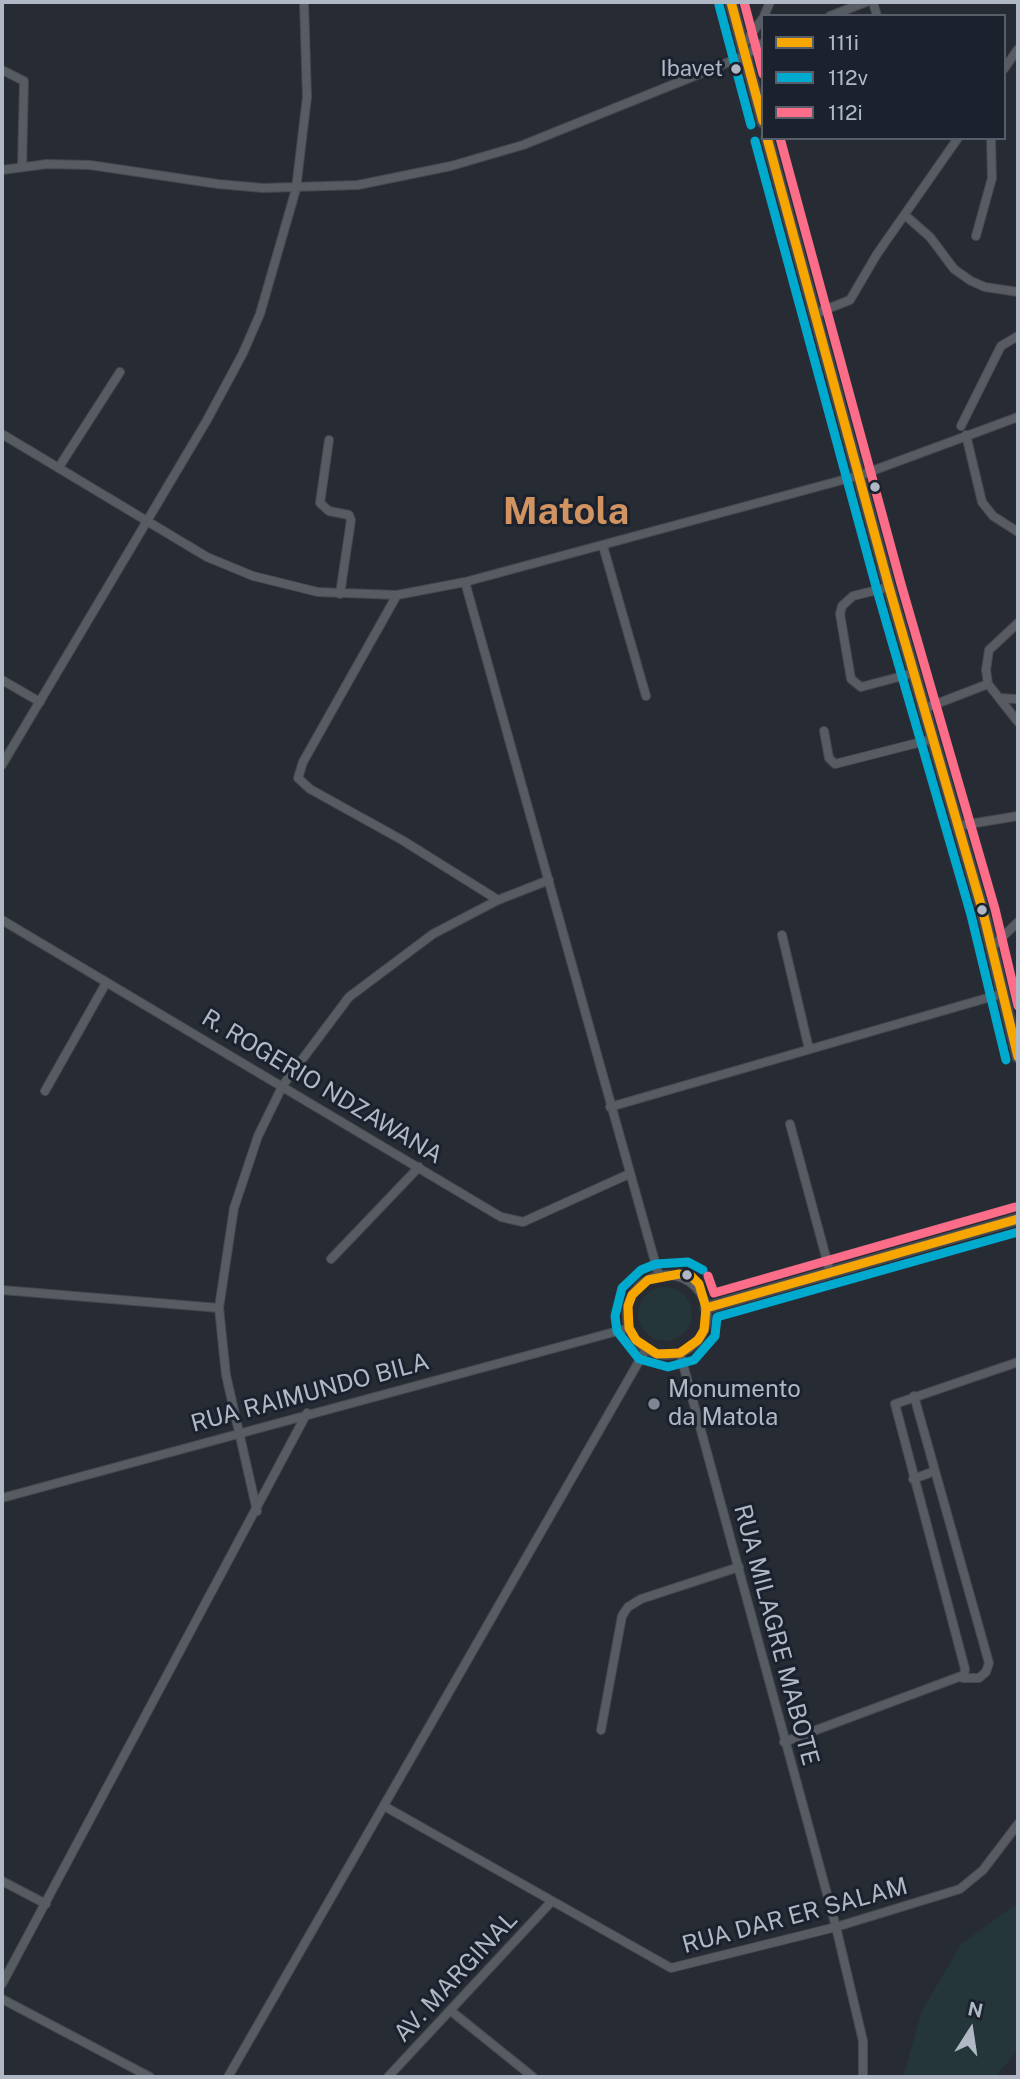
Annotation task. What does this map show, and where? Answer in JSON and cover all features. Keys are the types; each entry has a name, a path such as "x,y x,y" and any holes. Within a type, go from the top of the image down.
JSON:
{"street":[{"path":"2,765 147,523 243,353 273,275 296,189 307,97 304,2"},
{"path":"731,2 761,115"},
{"path":"835,14 866,2"},
{"path":"743,52 761,20"},
{"path":"2,170 47,164 90,165 218,184 296,189 358,185 482,158 574,126 761,44"},
{"path":"1006,66 1018,49"},
{"path":"2,70 21,77 24,81 22,167"},
{"path":"768,140 861,475 888,587 983,912 1018,1057"},
{"path":"817,313 850,300 877,254 957,140"},
{"path":"976,236 992,178 991,140"},
{"path":"906,216 930,237 954,269 971,281 985,287 1018,292"},
{"path":"1018,336 1001,346 964,430 982,502 993,516 1018,532"},
{"path":"59,467 120,372"},
{"path":"2,434 207,557 253,576 289,587 340,594 397,595 465,582 861,475 964,430 1018,417"},
{"path":"329,440 320,503 329,511 349,515 351,520 340,594"},
{"path":"603,546 646,696"},
{"path":"465,582 659,1276"},
{"path":"888,587 853,596 842,606 840,614 850,679 861,687 914,673"},
{"path":"397,595 303,762 298,778 310,789 402,840 498,900"},
{"path":"1018,623 989,650 988,684 1018,722"},
{"path":"2,680 40,702"},
{"path":"923,709 988,684"},
{"path":"999,698 1017,699"},
{"path":"824,732 829,758 835,764 933,739"},
{"path":"957,826 1018,816"},
{"path":"257,1511 226,1375 219,1308 234,1208 245,1167 283,1085 349,997 433,934 498,900 549,880"},
{"name":"R. ROGERIO NDZAWANA","path":"2,920 501,1217 523,1222 629,1174"},
{"path":"992,947 1018,922"},
{"path":"782,934 809,1049"},
{"path":"45,1091 106,983"},
{"path":"610,1107 1001,994"},
{"path":"790,1124 830,1272"},
{"path":"331,1259 419,1167"},
{"path":"706,1308 1018,1219"},
{"path":"659,1276 671,1276 687,1281 700,1292 706,1308 704,1330 690,1348 680,1353 668,1355 646,1349 629,1328 627,1317 632,1295 648,1280 659,1276"},
{"path":"2,1290 219,1308"},
{"name":"RUA RAIMUNDO BILA","path":"2,1498 307,1413 629,1328"},
{"path":"228,2077 646,1349"},
{"name":"RUA MILAGRE MABOTE","path":"680,1353 836,1927 863,2040 863,2077"},
{"path":"962,1678 965,1669 894,1407 901,1400 914,1395 1018,1362"},
{"path":"784,1742 962,1678 979,1678 986,1672 989,1663 914,1395"},
{"path":"2,1984 307,1413"},
{"path":"913,1479 935,1471"},
{"path":"601,1730 622,1616 628,1606 641,1598 739,1567"},
{"name":"RUA DAR ER SALAM","path":"384,1806 671,1968 836,1927 960,1889 983,1870 1018,1824"},
{"path":"2,1881 46,1904"},
{"name":"AV. MARGINAL","path":"388,2077 551,1902"},
{"path":"2,1999 150,2077"},
{"path":"451,2011 533,2077"}],"shaded area":[{"path":"665,1287 684,1295 692,1314 684,1333 665,1341 646,1333 638,1314 646,1295"},
{"path":"1018,1903 1018,2050 995,2077 903,2077 922,2011 961,1944"}],"transit line":[{"name":"111i","path":"731,2 761,114"},
{"name":"112i","path":"744,2 761,66"},
{"name":"112v","path":"719,5 751,125"},
{"name":"111i","path":"768,140 889,587 983,912 1018,1057"},
{"name":"112i","path":"781,140 901,584 995,909 1018,1006"},
{"name":"112v","path":"755,141 877,590 971,915 1006,1060"},
{"name":"112i","path":"708,1276 714,1293 1015,1207"},
{"name":"111i","path":"706,1308 1018,1219"},
{"name":"112v","path":"703,1270 688,1262 656,1264 641,1270 622,1288 615,1316 617,1331 639,1359 668,1367 694,1360 715,1336 717,1317 1018,1232"},
{"name":"111i","path":"679,1274 690,1275 699,1284 706,1308 704,1330 698,1340 680,1353 657,1354 636,1340 629,1328 628,1306 632,1295 648,1280 679,1274"}],"place":[{"name":"Ibavet","path":"736,69"},
{"name":"Monumento da Matola","path":"654,1404"}],"district":[{"name":"Matola","path":"566,512"}]}
